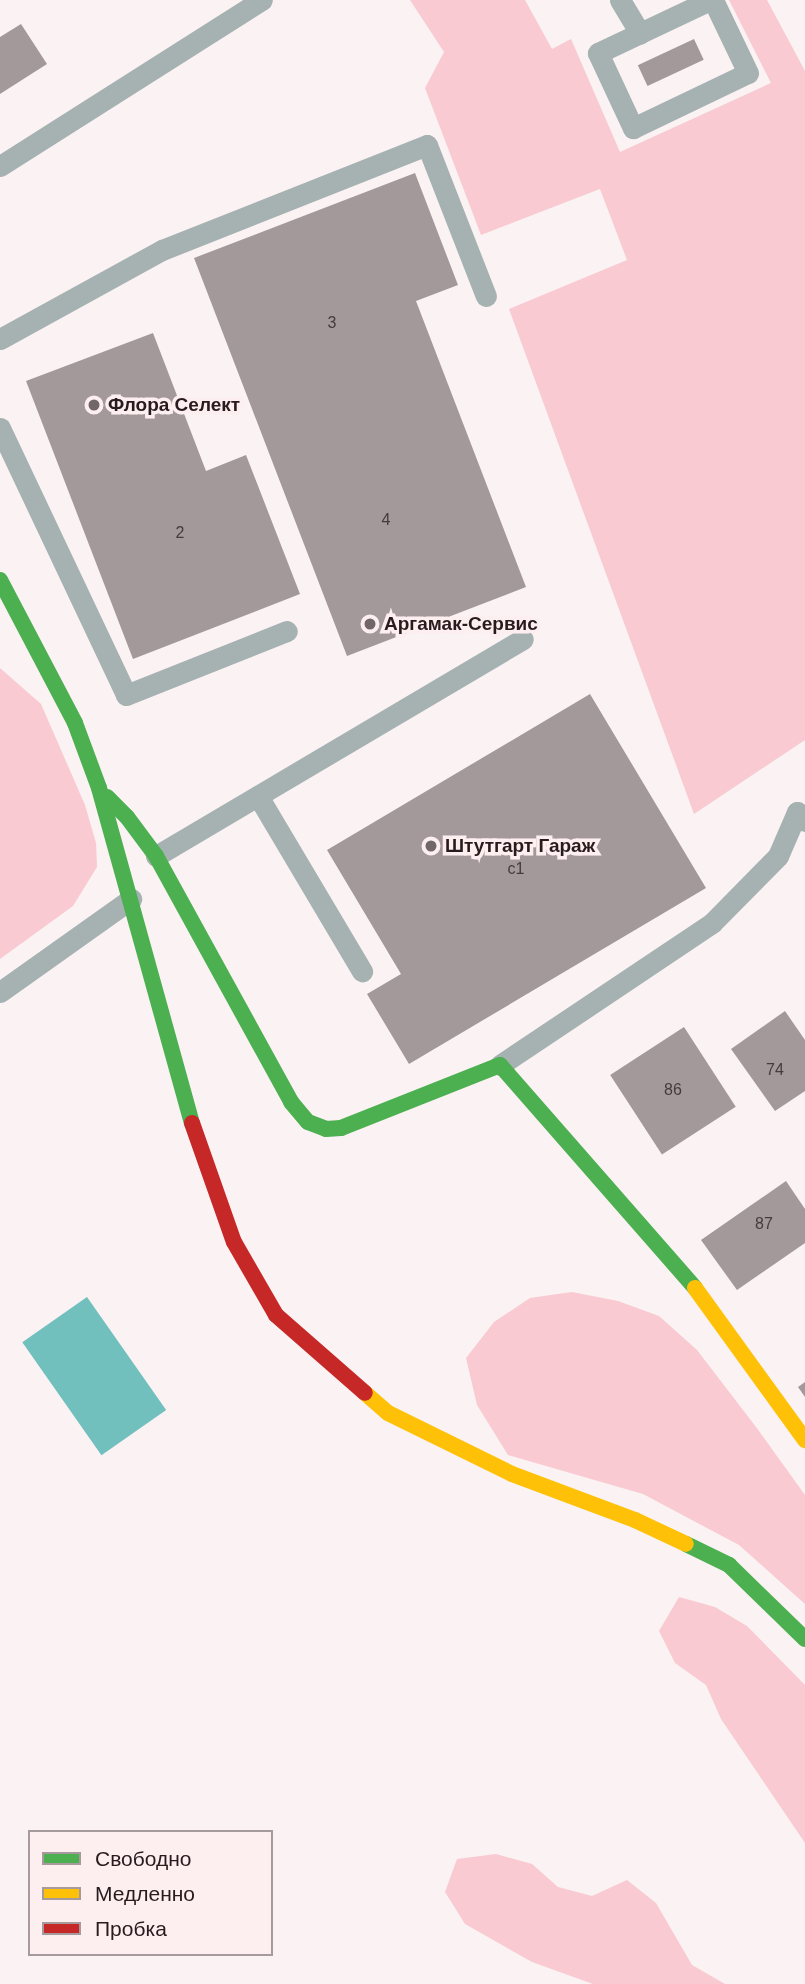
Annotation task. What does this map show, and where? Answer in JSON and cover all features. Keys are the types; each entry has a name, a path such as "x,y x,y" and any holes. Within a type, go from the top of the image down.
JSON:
{"street":[{"path":"0,580 75,723 99,789 131,899 197,1143 234,1242 276,1315 388,1413 512,1475 635,1520 729,1564 805,1639"},
{"path":"99,789 127,817 156,856 291,1102 309,1122 326,1129 341,1128 500,1065 690,1280 805,1440"}],"lane":[{"path":"0,166 261,0"},
{"path":"620,0 640,33"},
{"path":"711,0 748,73 633,128 598,53 640,33 711,0"},
{"path":"0,339 162,250 428,145 486,296"},
{"path":"0,428 125,695 287,631"},
{"path":"156,856 523,639"},
{"path":"258,796 362,971"},
{"path":"500,1065 712,923 778,856 797,812 805,821"},
{"path":"0,992 131,899"}],"shaded area":[{"path":"410,0 525,0 552,49 571,39 620,152 771,83 729,0 767,0 805,71 805,740 694,814 509,309 627,260 600,189 481,235 425,88 444,52"},
{"path":"0,668 41,704 85,805 96,843 97,867 73,906 0,959"},
{"path":"572,1292 618,1301 659,1316 697,1350 756,1427 805,1495 805,1604 739,1545 643,1494 508,1455 477,1405 466,1358 494,1322 530,1298"},
{"path":"679,1597 715,1607 747,1626 805,1685 805,1843 721,1719 706,1685 675,1663 659,1631"},
{"path":"496,1854 532,1864 558,1887 592,1896 627,1880 656,1903 692,1965 725,1984 593,1984 532,1962 465,1924 445,1892 457,1859"}],"water":[{"path":"87,1297 166,1410 101,1455 22,1342"}],"building":[{"path":"21,24 47,64 0,94 0,37"},
{"path":"694,39 704,60 648,86 638,65"},
{"path":"415,173 458,285 416,301 526,587 347,656 194,258"},
{"path":"153,333 206,471 246,455 300,594 133,659 26,381"},
{"path":"590,694 706,888 409,1064 367,994 401,974 327,850"},
{"path":"785,1011 805,1040 805,1091 775,1111 731,1049"},
{"path":"684,1027 736,1107 662,1155 610,1075"},
{"path":"786,1181 805,1209 805,1243 737,1290 701,1240"},
{"path":"805,1382 805,1397 798,1387"}],"traffic: fast":[{"path":"0,580 75,723 99,788 192,1123"},
{"path":"107,797 127,817 156,856 291,1102 308,1122 326,1129 341,1128 500,1065 695,1288"},
{"path":"686,1544 729,1565 805,1639"}],"traffic: slow":[{"path":"695,1288 805,1440"},
{"path":"365,1393 388,1413 512,1474 635,1520 686,1544"}],"traffic: jam":[{"path":"192,1123 234,1242 276,1315 365,1393"}],"place":[{"name":"Флора Селект","path":"94,405"},
{"name":"Аргамак-Сервис","path":"370,624"},
{"name":"Штутгарт Гараж","path":"431,846"}]}
